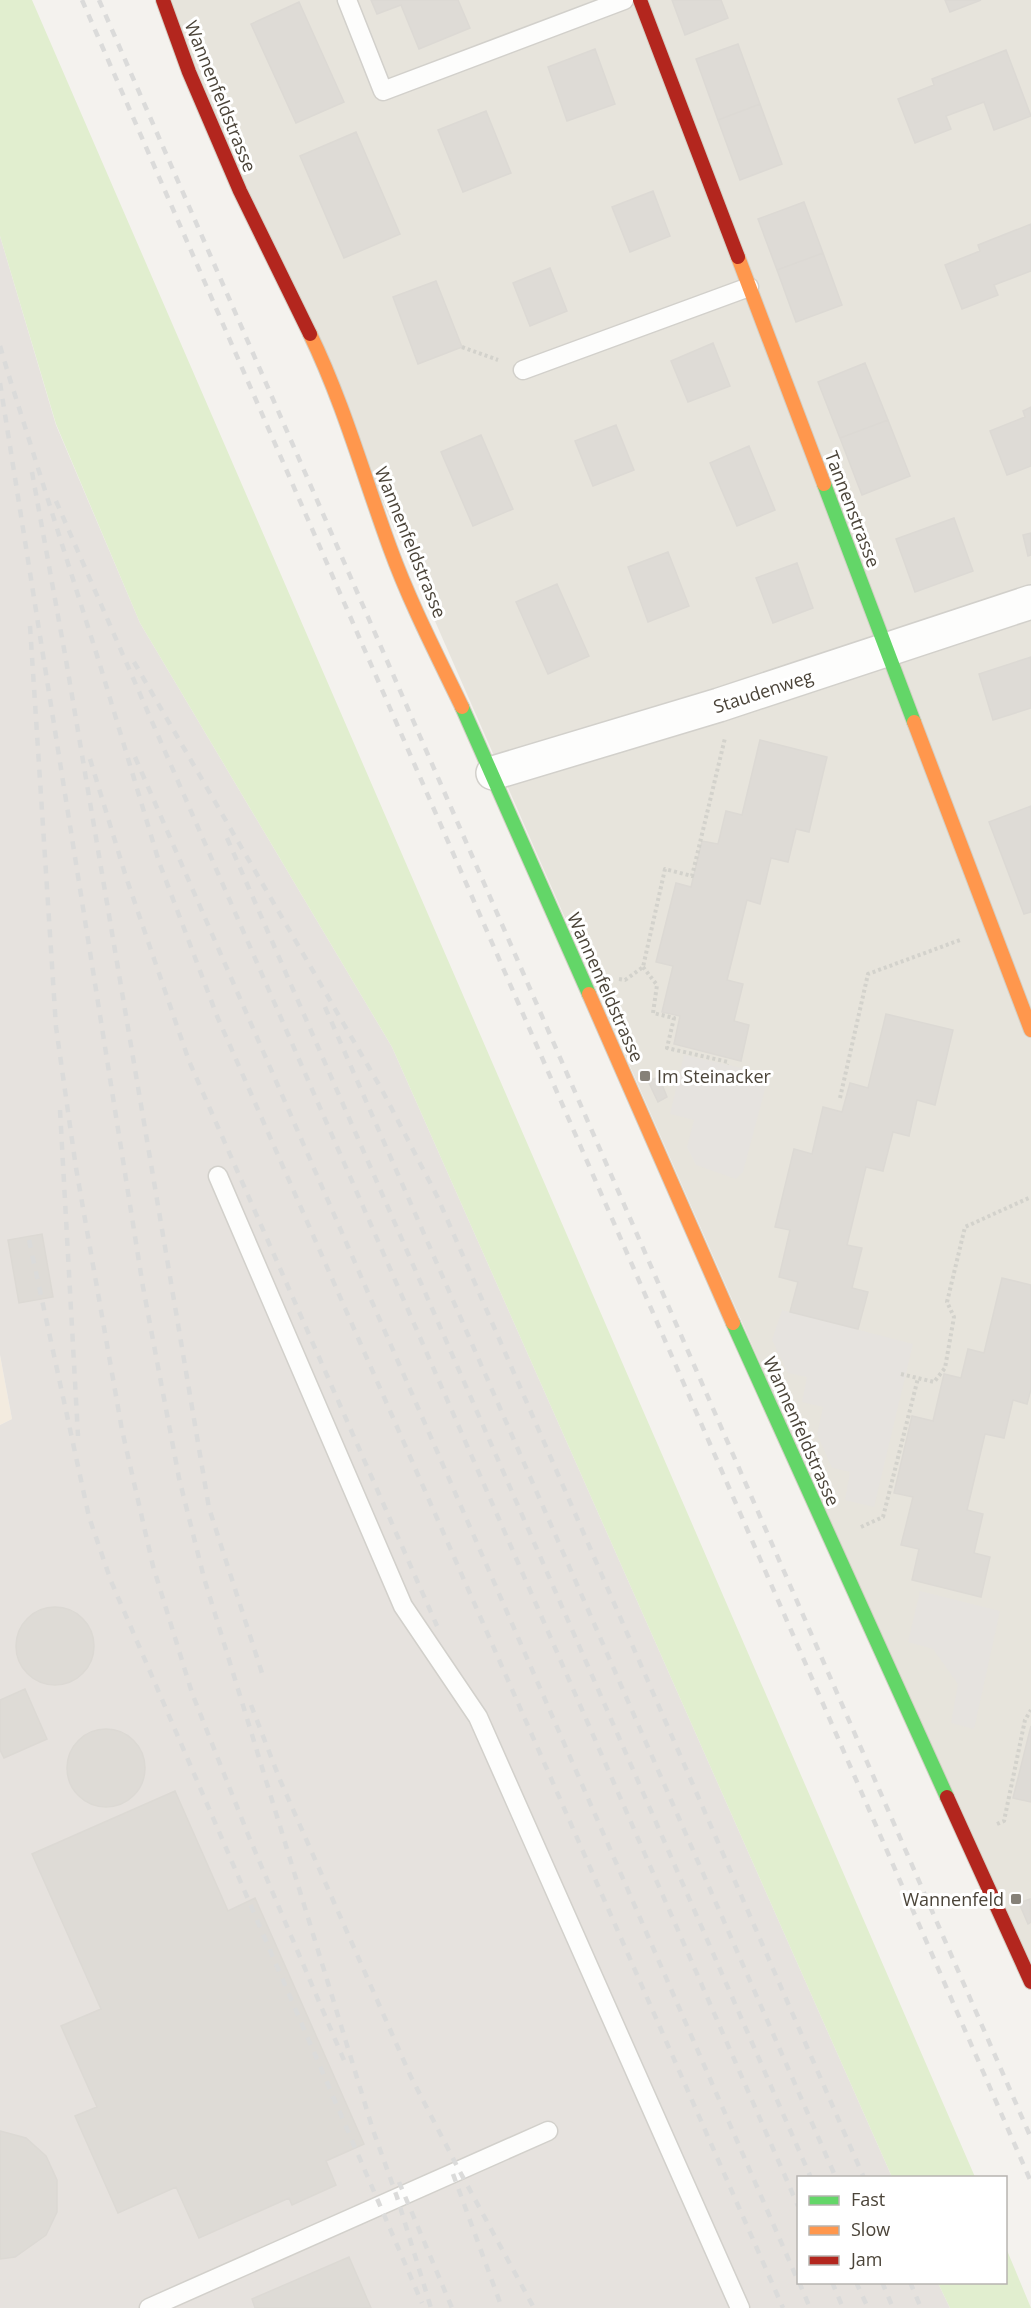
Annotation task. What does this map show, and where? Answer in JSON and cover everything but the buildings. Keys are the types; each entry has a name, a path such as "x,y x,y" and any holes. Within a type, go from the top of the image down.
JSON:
{"street":[{"name":"Wannenfeldstrasse","path":"163,0 189,72 240,191 314,342 336,394 391,551 411,599 493,773 831,1540 1031,1982"},
{"name":"Tannenstrasse","path":"640,0 1031,1030"},
{"name":"Staudenweg","path":"493,773 719,705 1031,602"}],"lane":[{"path":"346,0 384,91 624,0"},
{"path":"523,370 749,288"},
{"path":"218,1176 403,1606 478,1717 740,2308"},
{"path":"149,2308 548,2131"}],"path":[{"path":"462,347 523,370"},
{"path":"586,987 607,978 625,980 644,967 665,869 692,876 725,740 726,727 719,705"},
{"path":"840,1098 868,974 992,928"},
{"path":"644,967 657,985 653,1013 674,1018 667,1048 727,1064"},
{"path":"900,1374 934,1382 945,1368 954,1317 947,1302 965,1227 1031,1197"},
{"path":"831,1540 883,1517 918,1378"},
{"path":"966,1838 1004,1821 1025,1720 1031,1710"}],"shaded area":[{"path":"163,0 1031,0 1031,1982"},
{"path":"0,236 56,425 140,623 392,1047 892,2176 797,2176 797,2284 938,2284 950,2308 0,2308 0,1425 12,1419 0,1355"},
{"path":"684,1055 769,1074 743,1172 736,1179 696,1165 687,1147 694,1120 670,1114"},
{"path":"782,1310 913,1344 874,1507 845,1500 850,1472 832,1468 817,1434 823,1407 802,1402 807,1377 788,1373 772,1340"},
{"path":"0,1355 12,1419 0,1425"},
{"path":"920,1591 1000,1611 974,1729 951,1723 958,1684 933,1649 908,1642"}],"green space":[{"path":"0,0 32,0 975,2176 892,2176 392,1047 140,623 56,424 0,236"},
{"path":"1007,2250 1031,2308 950,2308 938,2284 1007,2284"}],"railway":[{"path":"82,0 1031,2182"},
{"path":"99,0 1031,2138"},
{"path":"0,346 11,383"},
{"path":"9,376 159,862 217,1016 783,2308"},
{"path":"0,383 143,1287 179,1478 204,1578 373,2130 397,2197 431,2308"},
{"path":"32,472 66,660 209,1508 262,1673"},
{"path":"56,501 797,2204"},
{"path":"30,626 56,1027 76,1168 122,1430 153,1566 192,1693 249,1837 346,2065"},
{"path":"134,662 382,1090 437,1196 863,2176"},
{"path":"135,757 797,2279"},
{"path":"90,759 126,877 189,1061 437,1626"},
{"path":"227,838 810,2176"},
{"path":"325,1007 835,2176"},
{"path":"60,1110 78,1436"},
{"path":"29,1240 89,1517 111,1581 422,2303"},
{"path":"251,1705 280,1780 411,2077 534,2308"},
{"path":"453,2174 502,2308"},
{"path":"399,2182 452,2308"},
{"path":"800,2284 810,2308"},
{"path":"833,2284 843,2308"},
{"path":"857,2284 868,2308"},
{"path":"883,2284 893,2308"},
{"path":"911,2284 921,2308"}],"traffic: fast":[{"path":"824,484 914,722"},
{"path":"462,707 589,994"},
{"path":"733,1323 947,1797"}],"traffic: slow":[{"path":"738,257 824,484"},
{"path":"310,334 343,413 406,589 462,707"},
{"path":"914,722 1031,1030"},
{"path":"589,994 733,1323"}],"traffic: jam":[{"path":"163,0 189,72 240,191 310,334"},
{"path":"640,0 738,257"},
{"path":"947,1797 1031,1982"}],"place":[{"name":"Im Steinacker","path":"645,1076"},
{"name":"Wannenfeld","path":"1016,1899"}]}
